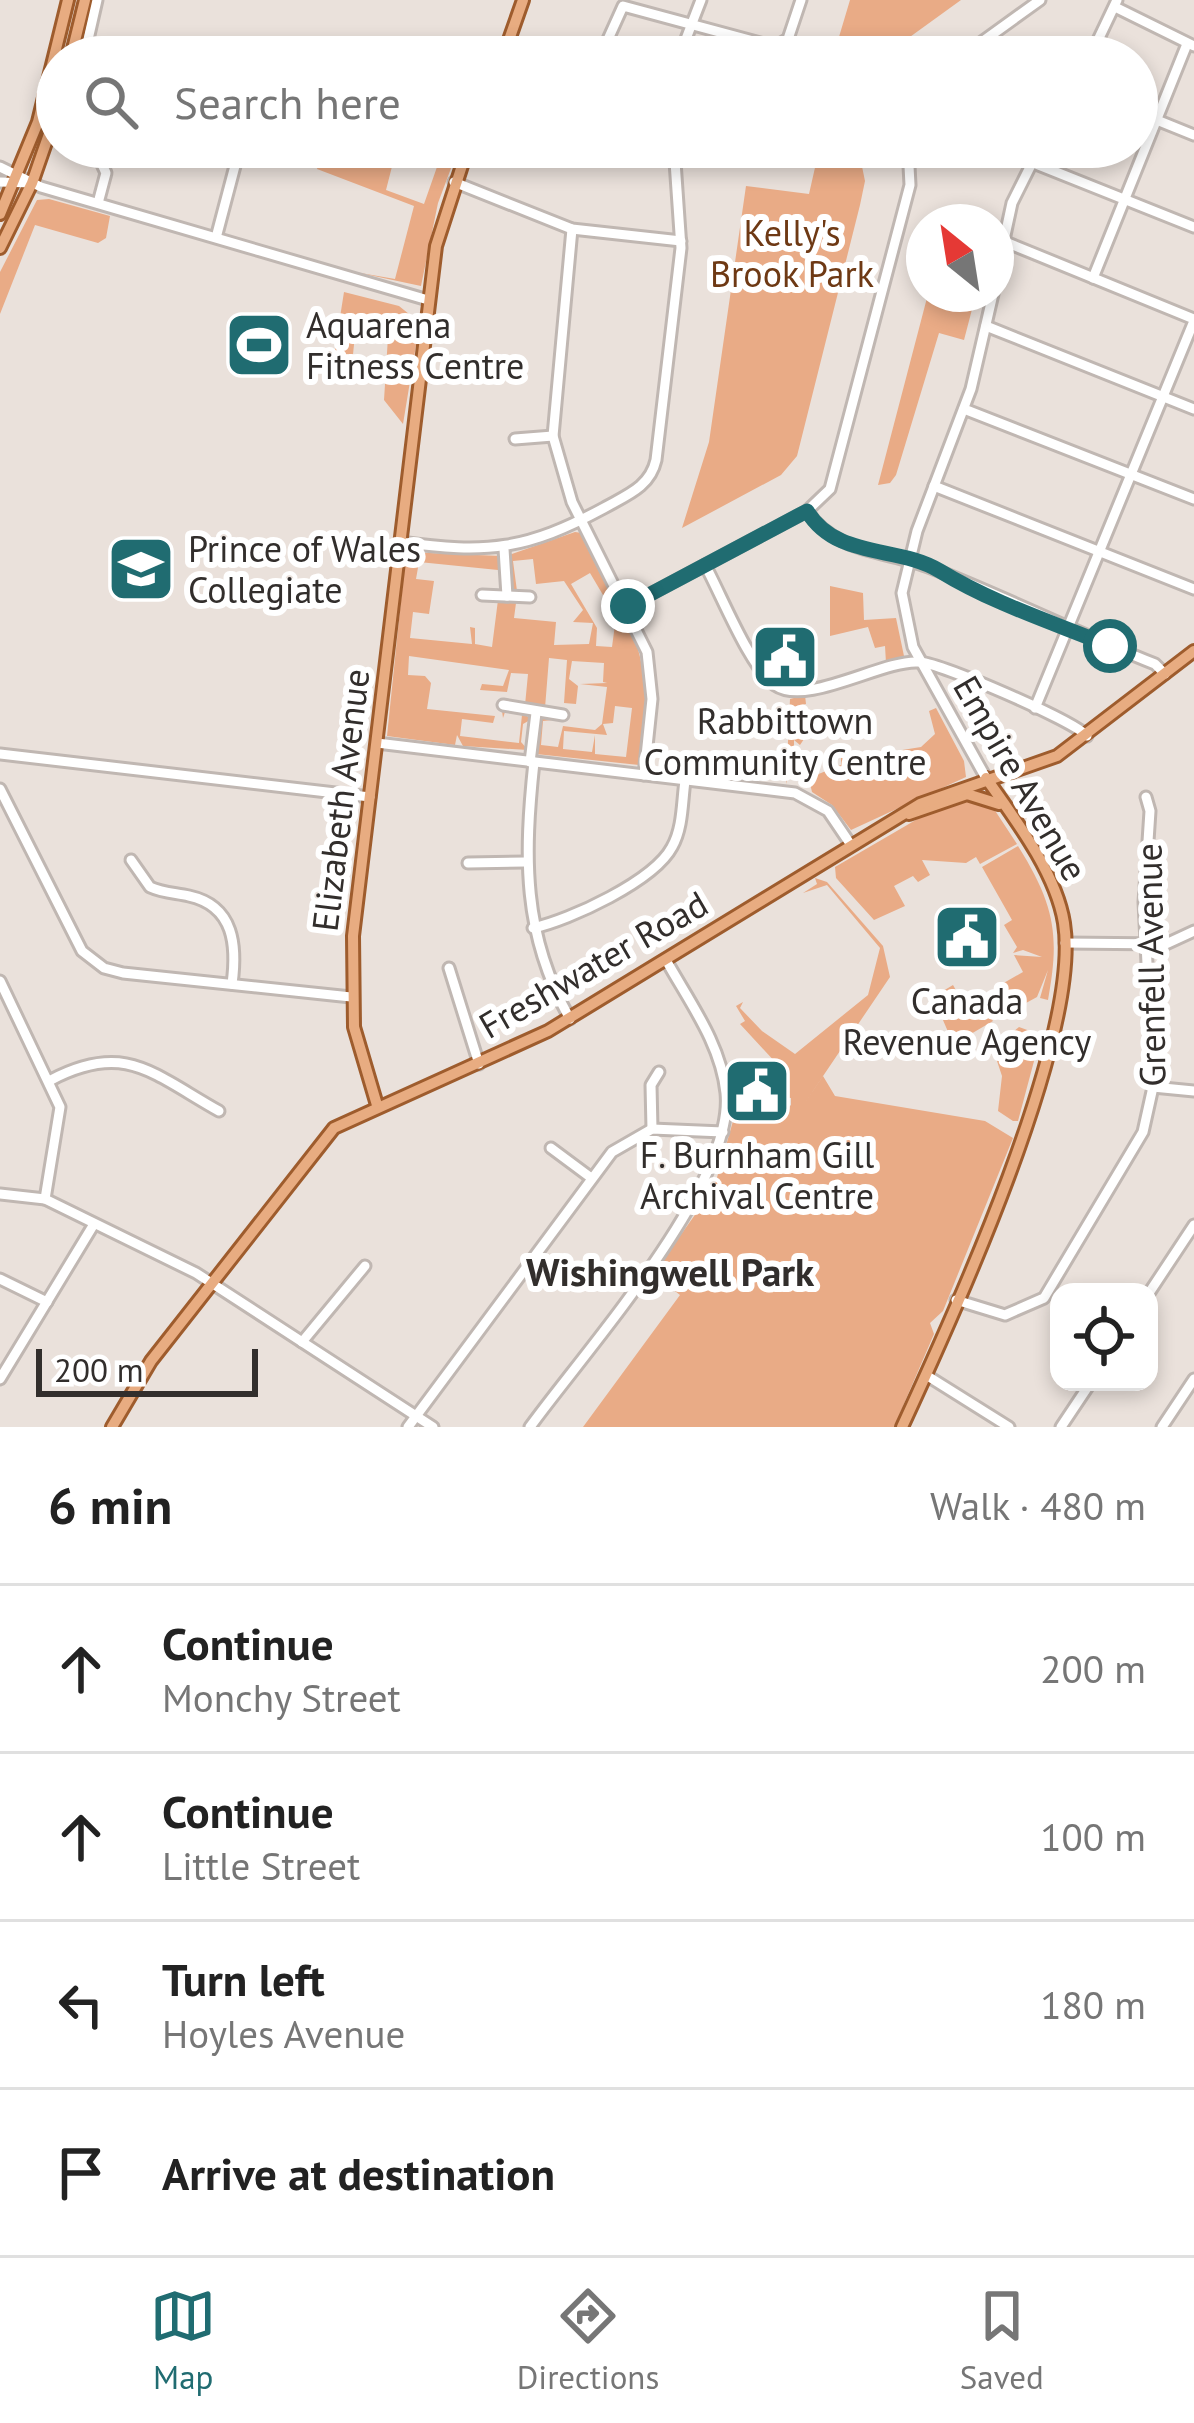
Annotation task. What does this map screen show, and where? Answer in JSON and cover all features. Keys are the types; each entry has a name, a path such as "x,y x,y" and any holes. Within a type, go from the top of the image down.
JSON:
{"main road":[{"path":"60,36 68,0"},
{"path":"76,36 85,0"},
{"path":"511,36 524,0"},
{"path":"0,214 36,126"},
{"path":"0,248 37,168"},
{"name":"Elizabeth Avenue","path":"377,1105 356,1037 351,997 428,300 440,227 460,168"},
{"name":"Freshwater Road","path":"112,1427 138,1379 313,1148 334,1128 570,1018 904,815 986,778 1047,761 1087,736 1194,652"},
{"name":"Empire Avenue","path":"902,1427 1034,1101 1053,1028 1065,943 1053,887 986,778"},
{"path":"904,815 968,794 984,796 1006,810"}],"street":[{"path":"89,36 98,0"},
{"path":"688,36 701,0"},
{"path":"789,36 801,0"},
{"path":"990,36 1040,0"},
{"path":"1100,36 1116,3 1190,45 1158,114"},
{"path":"609,36 620,8 734,36"},
{"path":"1158,121 1194,135"},
{"path":"0,167 32,183 428,300"},
{"path":"98,203 104,168"},
{"path":"217,234 234,168"},
{"path":"400,542 504,549 552,536 640,488 653,472 681,241 676,168"},
{"path":"628,606 807,511 830,489 910,185 909,168"},
{"path":"1014,209 1028,168"},
{"path":"1045,168 1194,226"},
{"path":"1093,278 1136,168"},
{"path":"0,182 14,187 32,183"},
{"path":"454,182 572,229 681,241"},
{"path":"572,229 553,436 581,521 628,606 651,672 644,775"},
{"path":"1014,246 1194,320 1071,631 1035,708"},
{"name":"Empire Avenue","path":"986,778 920,662 902,613 907,560 964,409 989,312"},
{"path":"986,326 1194,409"},
{"path":"964,409 1194,500"},
{"path":"514,440 553,436"},
{"path":"934,486 1194,589"},
{"path":"807,511 839,539 907,560 1155,664 1166,674"},
{"path":"504,549 507,596"},
{"path":"705,565 764,674 778,687 801,690 920,662 1035,708 1087,736"},
{"path":"482,595 530,596"},
{"path":"503,705 563,715"},
{"path":"536,712 525,862 532,928 570,1018"},
{"path":"377,743 809,798 828,811 851,845"},
{"path":"0,754 370,797"},
{"path":"532,928 580,912 664,859 678,834 685,781"},
{"path":"0,789 88,958 113,971 351,997"},
{"name":"Grenfell Avenue","path":"956,1300 1005,1315 1044,1298 1140,1141 1153,1088 1146,797"},
{"path":"131,860 146,884 202,900 222,915 235,942 232,984"},
{"path":"468,863 525,862"},
{"path":"1065,943 1146,944 1178,940 1194,931"},
{"path":"530,1427 700,1192 723,1132 726,1100 719,1062 666,961"},
{"path":"449,968 479,1064"},
{"path":"0,982 51,1080 61,1117 45,1199"},
{"path":"51,1080 86,1063 115,1060 219,1111"},
{"path":"652,1129 651,1084 659,1072"},
{"path":"1153,1088 1194,1091"},
{"path":"411,1422 612,1152 652,1129 723,1132"},
{"path":"551,1148 590,1177"},
{"path":"0,1194 45,1199 211,1283 411,1422 433,1427"},
{"path":"0,1379 94,1225"},
{"path":"1156,1283 1194,1225"},
{"path":"302,1342 364,1266"},
{"path":"0,1279 47,1302"},
{"path":"926,1375 1009,1427"},
{"path":"1162,1427 1194,1379"},
{"path":"1061,1427 1085,1391"}],"green space":[{"path":"850,0 961,0 911,36 839,36"},
{"path":"392,168 386,190 424,204 437,168 451,168 438,203 421,286 355,272 395,279 414,206 317,169"},
{"name":"Kelly's Brook Park","path":"815,168 862,168 860,205 797,456 781,475 682,528 709,442 746,186 809,194"},
{"path":"37,200 110,216 106,238 98,243 35,225 0,314 0,272"},
{"path":"344,292 399,306 414,318 417,339 403,424 384,400 388,337 375,326 355,335 352,364 332,368"},
{"path":"923,312 971,312 964,340 939,333 896,475 890,483 878,485"},
{"path":"582,533 622,604 614,611 623,606 637,646 646,704 639,765 536,754 542,719 563,719 543,721 541,745 558,747 563,726 595,730 602,724 607,687 580,684 607,683 603,682 604,663 572,661 569,679 578,686 576,704 564,703 567,660 549,658 545,708 561,711 525,705 528,674 511,673 507,692 480,690 482,684 503,686 509,670 409,656 408,675 425,676 431,683 427,709 495,716 493,723 462,719 460,736 519,743 522,715 505,712 503,718 502,711 525,713 530,720 523,724 521,742 528,750 463,746 457,735 455,745 387,736 406,552 501,556 504,576 498,570 419,562 416,579 434,581 429,614 413,612 410,638 472,644 470,627 475,628 475,644 492,647 498,600 531,603 516,603 514,618 556,622 554,645 589,644 593,623 573,622 583,610 564,581 536,584 533,559 513,561 517,591 511,589 509,555","holes":["590,573 616,617 612,647 596,646 597,628 571,584","615,706 632,708 626,757 595,754 595,735 592,752 563,749 564,731 607,735 603,724 613,723"]},
{"path":"830,586 863,593 864,620 896,618 904,656 886,663 885,646 875,648 868,627 830,636"},
{"path":"805,695 806,704 792,707 801,729 796,726 795,734 801,731 804,739 800,745 794,740 794,746 817,769 816,775 841,765 841,749 851,759 890,749 896,757 896,751 921,747 935,734 929,711 936,708 964,761 966,777 851,830 832,805 812,792 807,771 811,771 804,760 790,767 786,784 790,699"},
{"path":"966,798 992,806 1017,844 980,864 976,857 966,863 922,860 930,875 918,882 913,876 894,886 905,906 874,920 836,878 835,867 926,814"},
{"path":"1018,846 1048,906 1053,959 1048,1000 1040,998 1048,970 1037,997 1008,1013 995,988 1023,972 1014,955 1042,957 1023,950 1013,953 1017,947 1004,925 1012,920 982,867"},
{"name":"Wishingwell Park","path":"815,878 827,882 883,946 890,977 823,1076 835,1096 985,1121 1013,1138 943,1311 930,1323 934,1334 894,1427 583,1427 680,1295 653,1274 714,1188 735,1114 777,1118 791,1105 791,1098 769,1096 767,1078 745,1080 745,1098 734,1099 731,1073 777,1064 740,1024 745,1021 736,1006 743,1002 740,1008 762,1031 795,1054 868,995 880,948 827,885 803,893 817,884"},
{"path":"953,985 971,1017 985,1010 993,1021 964,1038 949,1034 933,997"},
{"path":"1019,1027 1041,1035 1018,1121 1013,1121 998,1111 1002,1076 993,1049"}],"place":[{"name":"Aquarena Fitness Centre","path":"259,345"},
{"name":"Prince of Wales Collegiate","path":"141,569"},
{"name":"Rabbittown Community Centre","path":"785,657"},
{"name":"Canada Revenue Agency","path":"967,937"},
{"name":"F. Burnham Gill Archival Centre","path":"757,1091"}],"district":[{"name":"Wishingwell Park","path":"670,1271"}],"route":[{"path":"628,606 807,511 818,526 850,544 939,571 1110,646"}]}
